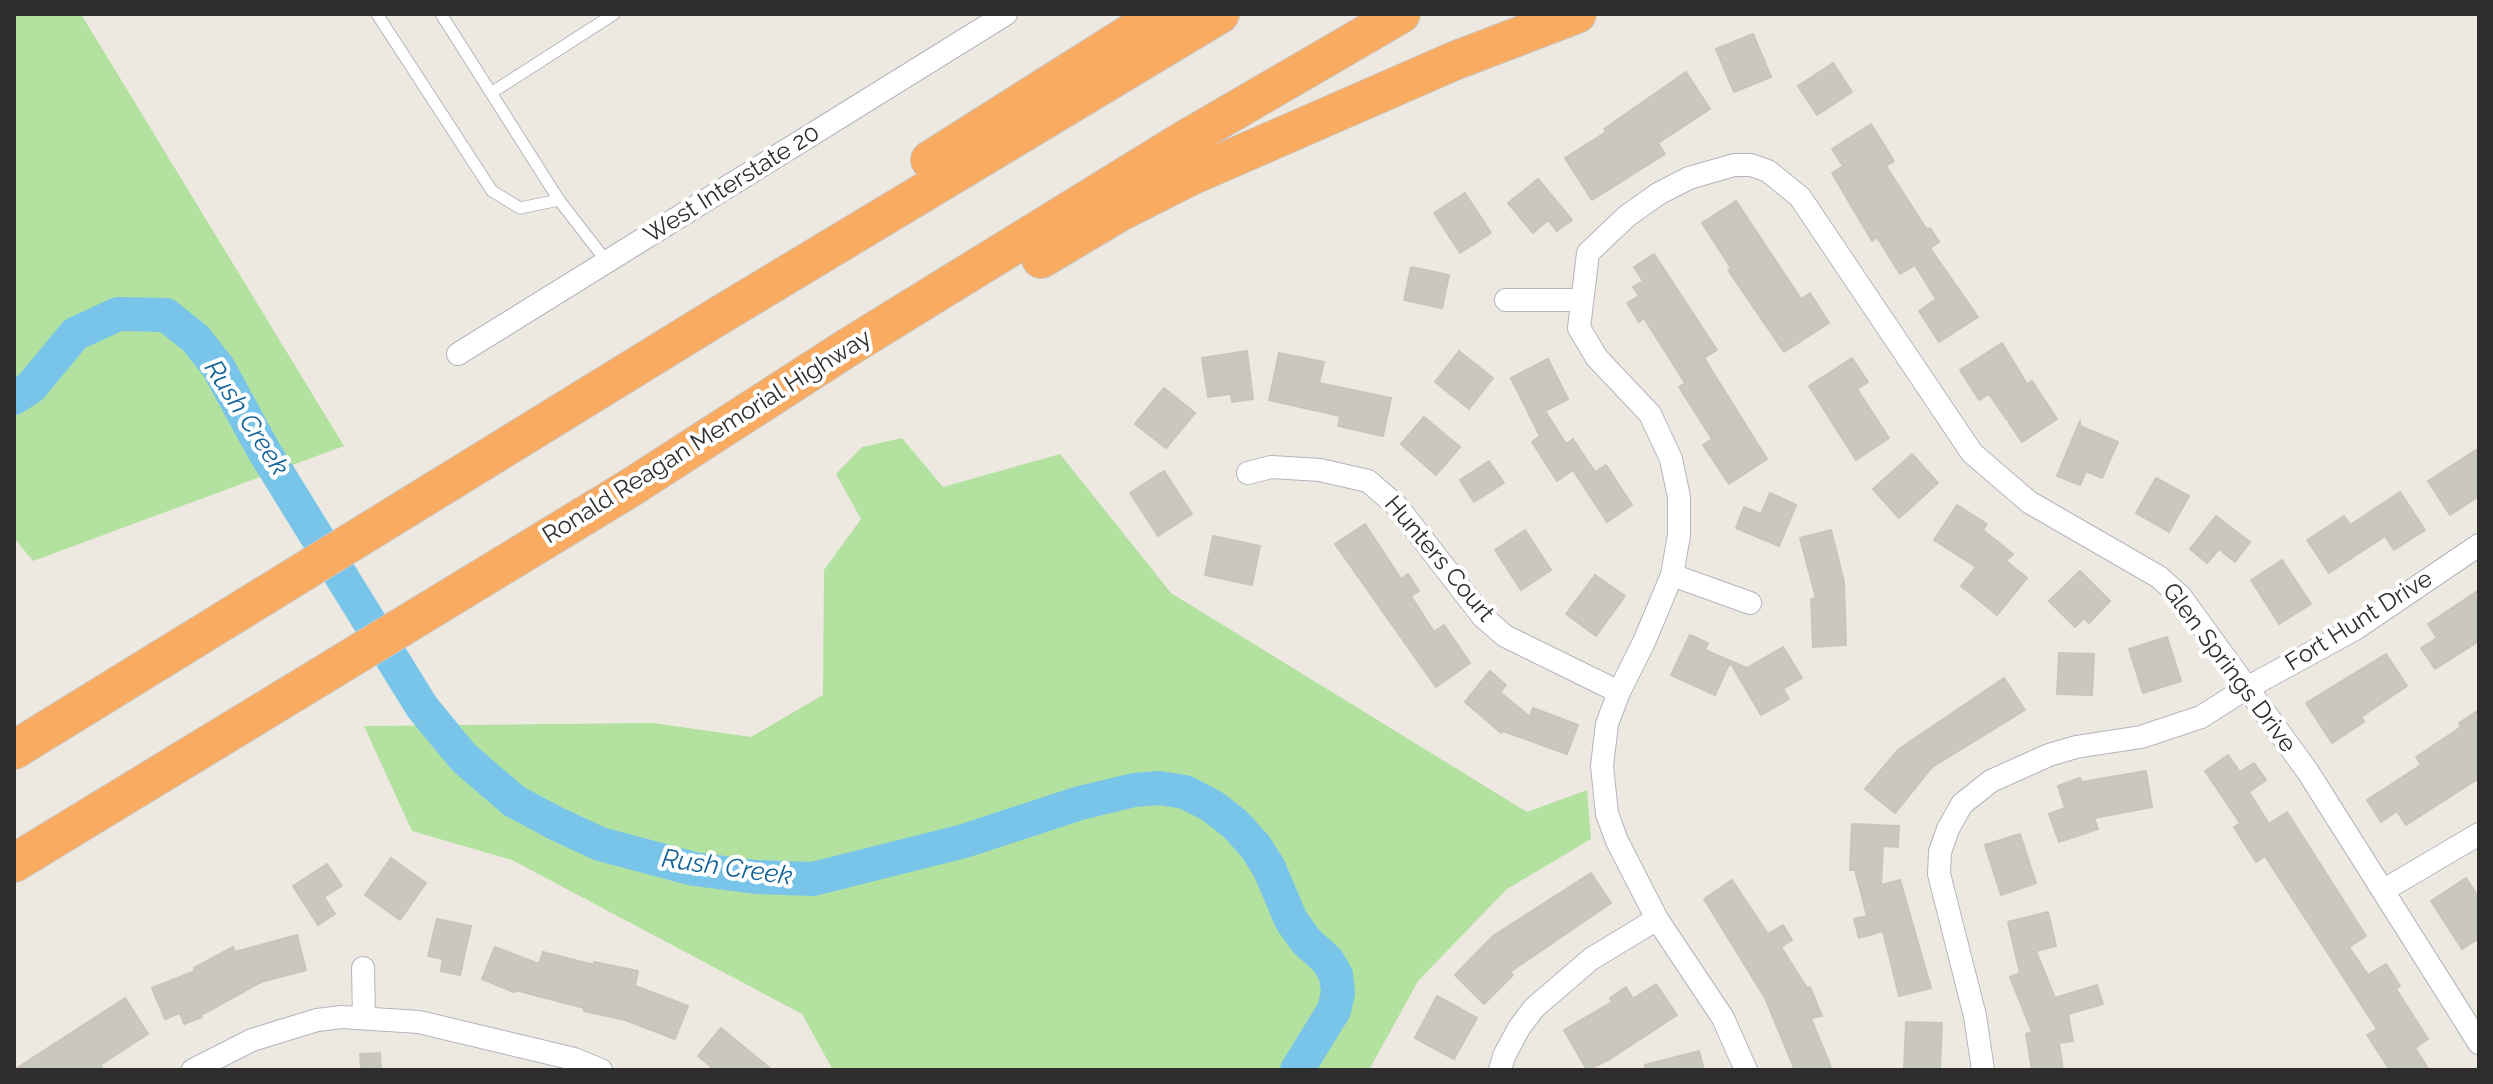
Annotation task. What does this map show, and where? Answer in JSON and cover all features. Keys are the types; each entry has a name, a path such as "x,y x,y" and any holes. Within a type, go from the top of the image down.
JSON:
{"highway":[{"path":"720,315 937,156 1161,14"},
{"path":"14,750 720,315 1220,14"},
{"name":"Ronald Reagan Memorial Highway","path":"14,863 630,488 847,348 1128,175 1401,14"},
{"path":"630,488 873,361 1120,212 1191,176 1454,61 1577,14"},
{"path":"14,739 100,696"},
{"path":"14,888 229,733"}],"street":[{"name":"West Interstate 20","path":"458,354 1006,14"},
{"name":"Glen Springs Drive","path":"1581,300 1588,253 1627,216 1658,194 1689,178 1734,165 1751,165 1768,171 1800,197 1972,453 2029,502 2159,577 2181,597 2308,772 2479,1043"},
{"path":"1506,300 1581,300 1579,328 1597,358 1650,414 1671,459 1679,497 1672,575 1607,724 1602,766 1607,814 1617,841 1657,919 1723,1018 1746,1070"},
{"name":"Hunters Court","path":"1248,473 1271,467 1320,470 1368,481 1397,506 1483,617 1505,636 1619,692"},
{"name":"Fort Hunt Drive","path":"1983,1070 1975,1016 1939,874 1940,852 1962,804 1991,781 2049,755 2076,747 2141,737 2201,717 2245,689 2355,629 2479,545"},
{"path":"1672,575 1750,603"},
{"path":"2384,890 2479,834"},
{"path":"1500,1070 1519,1028 1534,1008 1591,959 1657,919"},
{"path":"363,968 364,1018"},
{"path":"193,1070 252,1040 342,1017 419,1022 574,1059 601,1070"}],"lane":[{"path":"377,14 492,191 520,208 559,200"},
{"path":"441,14 559,200 607,262"},
{"path":"491,93 614,14"}],"green space":[{"path":"14,14 81,14 344,446 33,561 14,538"},
{"path":"902,438 943,487 1060,454 1171,593 1527,812 1587,790 1591,839 1507,889 1418,981 1369,1070 833,1070 802,1014 512,860 412,831 364,726 653,723 751,737 823,695 824,570 861,519 836,474 862,447"}],"building":[{"path":"1753,34 1771,77 1734,92 1716,49"},
{"path":"1833,63 1852,92 1817,115 1798,86"},
{"path":"1686,72 1710,109 1658,143 1665,154 1592,200 1565,158 1606,132 1604,129"},
{"path":"1871,124 1894,161 1886,166 1927,230 1930,228 1939,242 1930,248 1978,317 1939,342 1919,311 1936,299 1915,265 1900,274 1877,237 1872,241 1832,173 1843,166 1832,149"},
{"path":"1538,179 1572,220 1557,231 1548,220 1533,233 1508,203"},
{"path":"1465,193 1491,233 1460,253 1434,213"},
{"path":"1736,201 1801,299 1810,293 1829,323 1784,352 1728,270 1731,268 1702,223"},
{"path":"1654,254 1717,350 1704,358 1767,459 1729,484 1703,445 1712,439 1679,387 1685,383 1644,318 1639,322 1627,303 1639,296 1633,287 1643,281 1634,267"},
{"path":"1411,267 1449,275 1442,308 1404,300"},
{"path":"2002,343 2027,384 2032,381 2057,419 2022,442 2009,423 2011,419 2007,420 1989,394 1979,400 1960,370"},
{"path":"1247,351 1253,399 1232,402 1231,394 1208,397 1202,358"},
{"path":"1459,351 1493,378 1469,409 1435,382"},
{"path":"1279,353 1324,362 1319,383 1391,398 1383,436 1338,426 1340,416 1269,400"},
{"path":"1852,358 1868,382 1857,389 1889,438 1856,460 1809,386"},
{"path":"1548,359 1568,399 1545,411 1566,444 1573,439 1595,472 1606,465 1632,505 1607,522 1573,470 1557,481 1532,442 1540,436 1511,378"},
{"path":"1164,388 1195,413 1166,448 1135,424"},
{"path":"1424,417 1460,447 1436,475 1401,444"},
{"path":"2080,421 2080,426 2118,442 2102,478 2086,471 2080,485 2057,476"},
{"path":"2479,448 2479,496 2450,515 2428,481"},
{"path":"1912,454 1938,483 1899,518 1873,489"},
{"path":"1489,461 1504,483 1474,502 1460,480"},
{"path":"1164,471 1192,514 1158,536 1130,493"},
{"path":"2156,478 2189,496 2169,532 2136,513"},
{"path":"2400,492 2425,530 2394,550 2385,536 2329,573 2307,540 2344,516 2350,525"},
{"path":"1770,493 1796,505 1779,546 1736,528 1744,507 1761,514"},
{"path":"1957,505 1987,524 1983,530 2013,554 2006,561 2027,578 1997,615 1961,586 1976,567 1934,540"},
{"path":"2216,516 2250,542 2235,562 2219,549 2207,563 2190,549"},
{"path":"1365,524 1401,579 1408,574 1419,591 1411,596 1434,632 1444,625 1470,663 1436,687 1335,544"},
{"path":"1525,530 1551,570 1521,590 1495,550"},
{"path":"1831,530 1844,582 1846,645 1813,647 1811,599 1816,598 1800,538"},
{"path":"1213,536 1260,546 1252,585 1205,575"},
{"path":"2282,560 2311,604 2279,624 2251,580"},
{"path":"2080,571 2110,601 2089,623 2084,618 2075,627 2049,601"},
{"path":"1595,575 1625,596 1596,636 1566,614"},
{"path":"2479,590 2479,641 2435,669 2421,648 2437,638 2428,624"},
{"path":"1690,635 1708,643 1705,650 1747,668 1783,647 1802,678 1783,689 1789,699 1761,715 1730,662 1715,695 1671,675"},
{"path":"2167,637 2181,681 2143,693 2129,649"},
{"path":"2059,653 2094,654 2092,695 2057,694"},
{"path":"2386,654 2407,686 2361,717 2364,722 2332,743 2306,703"},
{"path":"1490,671 1506,685 1500,692 1530,717 1533,708 1578,725 1567,754 1503,731 1501,733 1465,702"},
{"path":"2004,678 2025,710 1932,767 1895,813 1865,789 1899,749"},
{"path":"2479,710 2479,778 2406,825 2397,811 2381,822 2367,800 2421,765 2416,757 2461,727 2459,723"},
{"path":"2228,755 2240,772 2254,763 2266,780 2249,792 2269,824 2287,812 2366,936 2349,947 2368,975 2386,964 2400,986 2396,989 2428,1039 2415,1048 2429,1070 2390,1070 2367,1035 2377,1029 2265,856 2256,862 2234,827 2240,823 2205,771"},
{"path":"2146,771 2152,807 2094,818 2098,829 2059,842 2049,814 2065,808 2058,786 2080,778 2082,782"},
{"path":"1852,824 1899,826 1898,847 1883,846 1881,885 1900,880 1931,988 1899,996 1883,931 1859,938 1854,919 1867,916 1855,870 1850,870"},
{"path":"2020,834 2036,883 2001,895 1985,845"},
{"path":"391,858 426,883 400,920 365,895"},
{"path":"327,864 342,886 324,897 335,914 318,925 293,886"},
{"path":"1591,873 1611,903 1510,972 1513,975 1484,1004 1455,975 1493,936"},
{"path":"2466,878 2479,898 2479,938 2462,949 2431,901"},
{"path":"1732,880 1768,934 1783,925 1792,940 1781,947 1807,988 1810,987 1822,1016 1811,1018 1832,1070 1795,1070 1765,998 1704,899"},
{"path":"2048,912 2056,946 2036,951 2055,998 2097,985 2103,1004 2068,1014 2073,1041 2059,1043 2063,1070 2032,1070 2026,1034 2032,1032 2010,977 2020,973 2008,922"},
{"path":"437,919 471,926 460,975 441,971 443,959 428,956"},
{"path":"297,935 306,970 261,982 202,1017 184,1024 180,1013 165,1019 152,988 195,971 194,968 233,947 235,952"},
{"path":"495,947 539,964 543,952 594,965 594,962 638,971 635,986 688,1006 675,1039 625,1020 514,992 482,979"},
{"path":"1656,984 1677,1015 1610,1059 1587,1070 1564,1030 1612,1002 1610,998 1626,987 1633,999"},
{"path":"1437,996 1477,1018 1454,1059 1415,1038"},
{"path":"125,998 148,1034 100,1065 104,1070 14,1070"},
{"path":"1906,1022 1942,1023 1940,1070 1904,1070"},
{"path":"721,1028 772,1070 715,1070 698,1056"},
{"path":"1699,1051 1704,1070 1646,1070 1645,1065"},
{"path":"380,1053 381,1070 361,1070 360,1054"}],"waterway":[{"name":"Rush Creek","path":"14,398 31,387 75,334 118,314 166,315 195,338 218,367 264,451 422,707 464,758 514,801 600,844 694,869 756,877 813,879 964,841 1080,803 1134,790 1159,788 1185,792 1212,806 1235,824 1255,846 1269,868 1291,920 1306,941 1327,960 1336,975 1338,993 1334,1010 1297,1070"}]}
